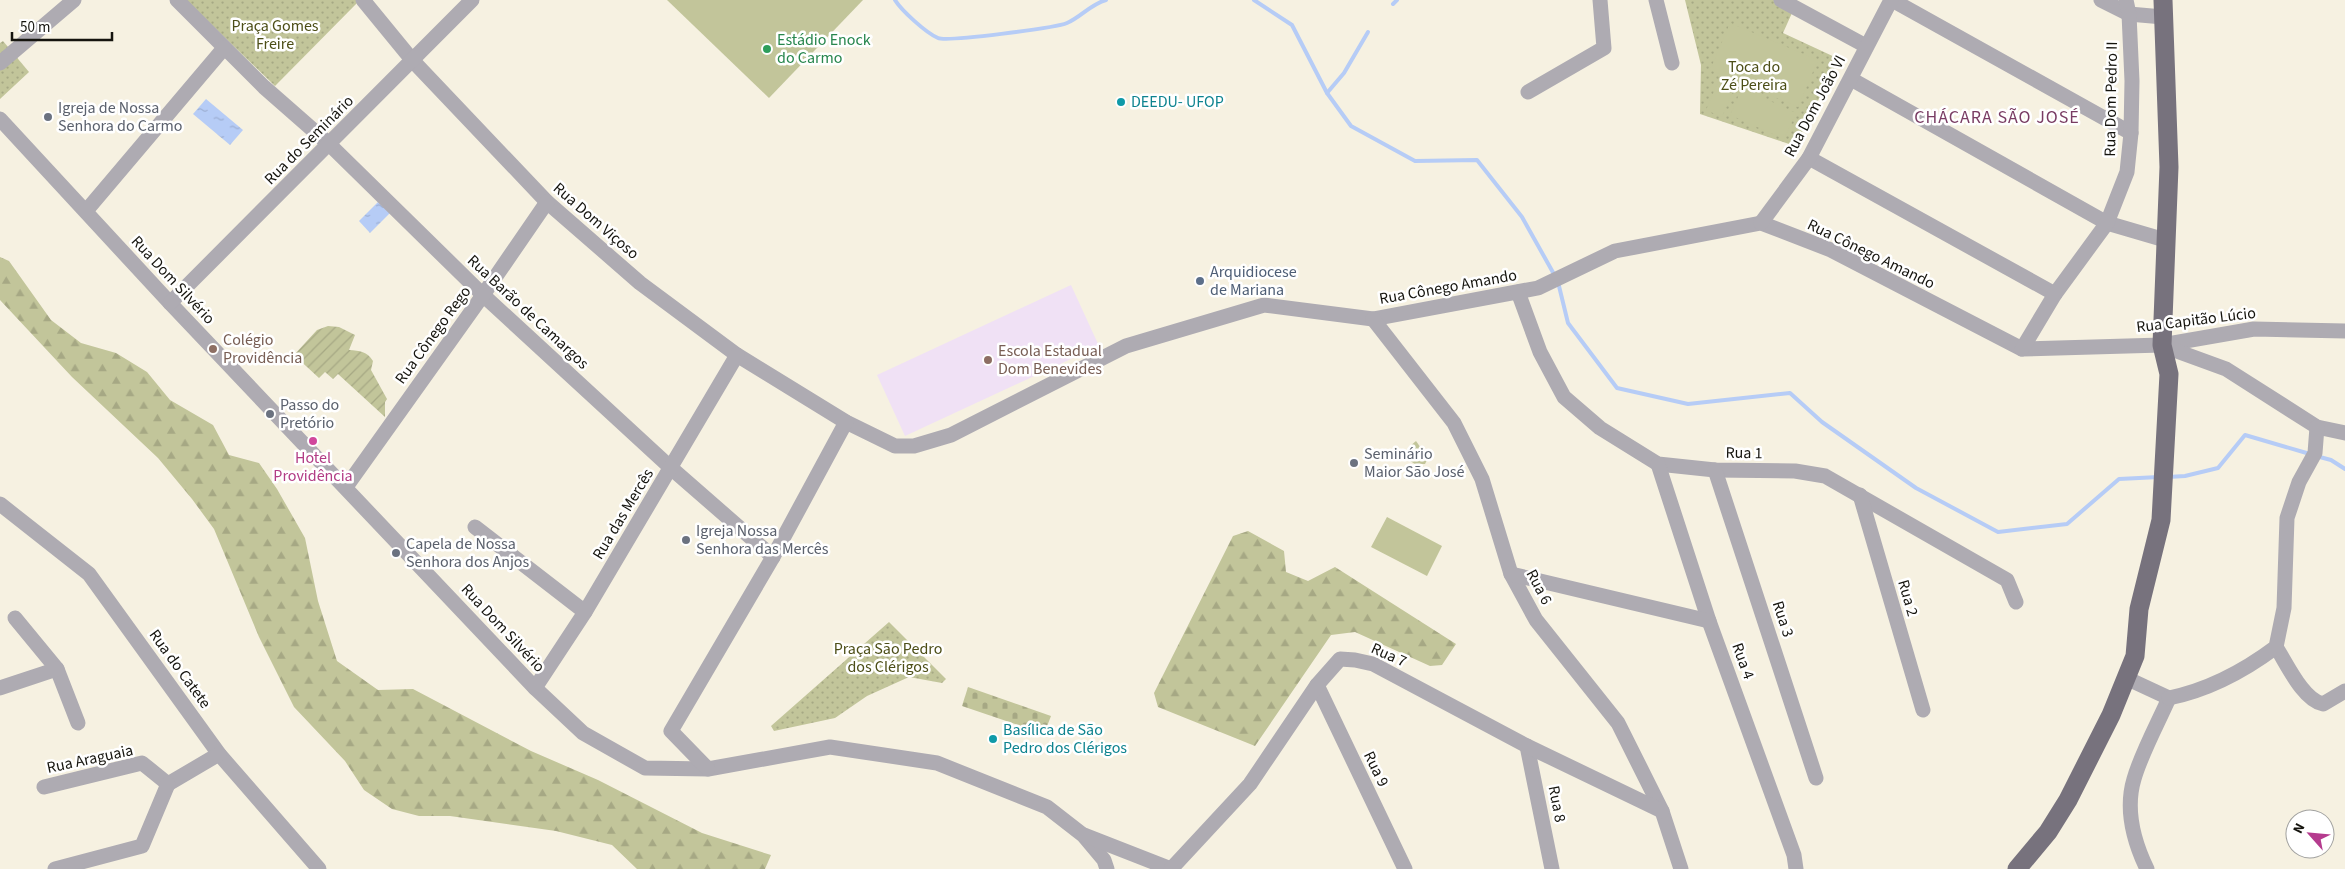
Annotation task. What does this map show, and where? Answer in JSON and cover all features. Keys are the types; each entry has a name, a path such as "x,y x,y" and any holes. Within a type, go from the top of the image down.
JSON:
{"main road":[{"path":"2017,869 2048,832 2072,794 2111,715 2135,656 2138,609 2161,520 2169,374 2162,345 2168,167 2163,8"}],"street":[{"path":"0,63 74,0"},
{"path":"86,210 224,48 177,0"},
{"name":"Rua Dom Viçoso","path":"363,0 413,61 546,202 640,282 737,355 846,422"},
{"name":"Rua do Seminário","path":"170,303 472,0"},
{"path":"1528,92 1604,48 1600,0"},
{"path":"1656,0 1672,63"},
{"path":"1781,0 1866,46"},
{"path":"1892,0 2131,133"},
{"name":"Rua Dom João VI","path":"1761,223 1808,158 1892,0"},
{"path":"2101,0 2128,7 2163,8"},
{"name":"Rua Dom Pedro II","path":"2022,349 2055,294 2107,222 2127,172 2131,133 2132,80 2128,7"},
{"name":"Rua Barão de Camargos","path":"224,48 264,87 329,144 483,295 671,468 773,557"},
{"path":"1851,79 2107,222 2165,240"},
{"name":"Rua Dom Silvério","path":"0,119 170,303 535,688 582,733 645,768 708,769 830,747 937,763 1047,807 1083,835"},
{"path":"1808,158 2055,294"},
{"name":"Rua Cônego Rego","path":"346,487 483,295 546,202"},
{"name":"Rua Cônego Amando","path":"846,422 895,446 914,446 951,435 1126,346 1264,305 1374,319 1538,288 1616,251 1761,223 1831,250 2022,349"},
{"name":"Rua 1","path":"1518,292 1540,352 1564,397 1600,428 1658,464 1716,470 1795,471 1825,476 2008,580 2016,602"},
{"name":"Rua 6","path":"1374,319 1454,423 1482,479 1511,574 1536,620 1618,723 1662,811 1681,869"},
{"name":"Rua Capitão Lúcio","path":"2022,349 2162,345 2254,329 2345,331"},
{"path":"2162,345 2226,369 2317,427 2345,433"},
{"name":"Rua das Mercês","path":"535,688 586,612 737,355"},
{"path":"708,769 671,731 773,557 846,422"},
{"path":"2126,678 2169,698 2192,694 2244,669 2276,647 2284,608 2287,518 2299,482 2315,453 2317,427"},
{"name":"Rua 4","path":"1658,464 1710,621 1794,855 1796,869"},
{"name":"Rua 3","path":"1716,470 1816,778"},
{"name":"Rua 2","path":"1860,495 1923,710"},
{"name":"Rua do Catete","path":"0,504 89,574 219,754 316,868"},
{"path":"475,527 586,612"},
{"path":"1511,574 1710,621"},
{"path":"15,618 57,669 78,723"},
{"path":"2276,647 2307,695 2317,703 2324,704 2345,691"},
{"name":"Rua 7","path":"1171,869 1250,784 1317,685 1340,659 1374,664 1527,746 1662,811"},
{"path":"0,688 57,669"},
{"name":"Rua 9","path":"1317,685 1405,869"},
{"path":"2147,869 2134,836 2131,806 2134,780 2169,698"},
{"name":"Rua 8","path":"1527,746 1552,869"},
{"path":"55,869 142,846 168,784 219,754"},
{"name":"Rua Araguaia","path":"44,787 142,763 168,784"},
{"path":"1083,835 1171,869"},
{"path":"1083,835 1104,860 1107,869"}],"shaded area":[{"name":"Escola Estadual Dom Benevides","path":"1071,285 1099,346 905,436 877,375"}],"green space":[{"name":"Praça Gomes Freire","path":"186,0 360,0 275,86"},
{"name":"Estádio Enock do Carmo","path":"667,0 863,0 769,98"},
{"name":"Toca do Zé Pereira","path":"1685,0 1789,0 1796,4 1783,33 1839,59 1795,146 1700,114 1701,65"},
{"path":"1730,23 1818,60 1798,107 1710,70"},
{"path":"3,41 29,72 0,99 0,43"},
{"path":"1718,82 1734,89 1722,117 1706,110"},
{"path":"1742,88 1796,113 1784,139 1730,115"},
{"path":"0,257 9,261 51,320 81,343 116,353 147,372 170,400 213,425 229,455 259,463 277,489 305,538 318,601 337,661 378,690 413,689 531,751 598,780 702,833 771,855 765,869 637,869 612,845 556,831 450,816 419,816 392,809 364,790 345,761 294,707 259,637 214,529 192,499 158,458 72,377 0,300"},
{"path":"328,326 339,327 355,335 349,350 366,353 373,361 371,370 387,399 385,402 385,417 338,374 333,379 325,372 319,378 294,355 317,330"},
{"path":"1416,441 1428,458 1425,464 1415,464 1407,459 1409,447"},
{"path":"1387,517 1442,546 1427,576 1371,547"},
{"path":"1248,531 1284,551 1286,572 1308,581 1335,567 1456,644 1442,665 1430,666 1355,632 1331,635 1255,746 1158,707 1154,693 1233,536"},
{"name":"Praça São Pedro dos Clérigos","path":"889,622 946,679 942,683 909,677 867,696 835,718 774,731 771,726"},
{"path":"968,687 1051,716 1044,734 962,706"}],"water":[{"path":"206,99 243,130 230,145 193,114"},
{"path":"378,202 390,213 370,233 359,221"}],"waterway":[{"path":"895,0 908,15 927,31 938,38 946,39 1001,34 1067,23 1096,4 1106,0"},
{"path":"1254,0 1292,25 1327,93 1351,126 1415,161 1477,160 1522,217 1555,276"},
{"path":"1393,4 1397,0"},
{"path":"1327,93 1344,73 1368,32"},
{"path":"1558,282 1568,323 1617,388 1688,404 1790,393 1822,422 1916,488 1998,532 2067,524 2119,479 2159,477"},
{"path":"2168,477 2185,476 2218,468 2245,435 2310,454"},
{"path":"2316,456 2331,460 2345,469"}],"place":[{"name":"Estádio Enock do Carmo","path":"767,49"},
{"name":"DEEDU- UFOP","path":"1121,102"},
{"name":"Igreja de Nossa Senhora do Carmo","path":"48,117"},
{"name":"Arquidiocese de Mariana","path":"1200,281"},
{"name":"Colégio Providência","path":"213,349"},
{"name":"Escola Estadual Dom Benevides","path":"988,360"},
{"name":"Passo do Pretório","path":"270,414"},
{"name":"Hotel Providência","path":"313,441"},
{"name":"Seminário Maior São José","path":"1354,463"},
{"name":"Igreja Nossa Senhora das Mercês","path":"686,540"},
{"name":"Capela de Nossa Senhora dos Anjos","path":"396,553"},
{"name":"Basílica de São Pedro dos Clérigos","path":"993,739"}],"district":[{"name":"CHÁCARA SÃO JOSÉ","path":"1997,117"}]}
